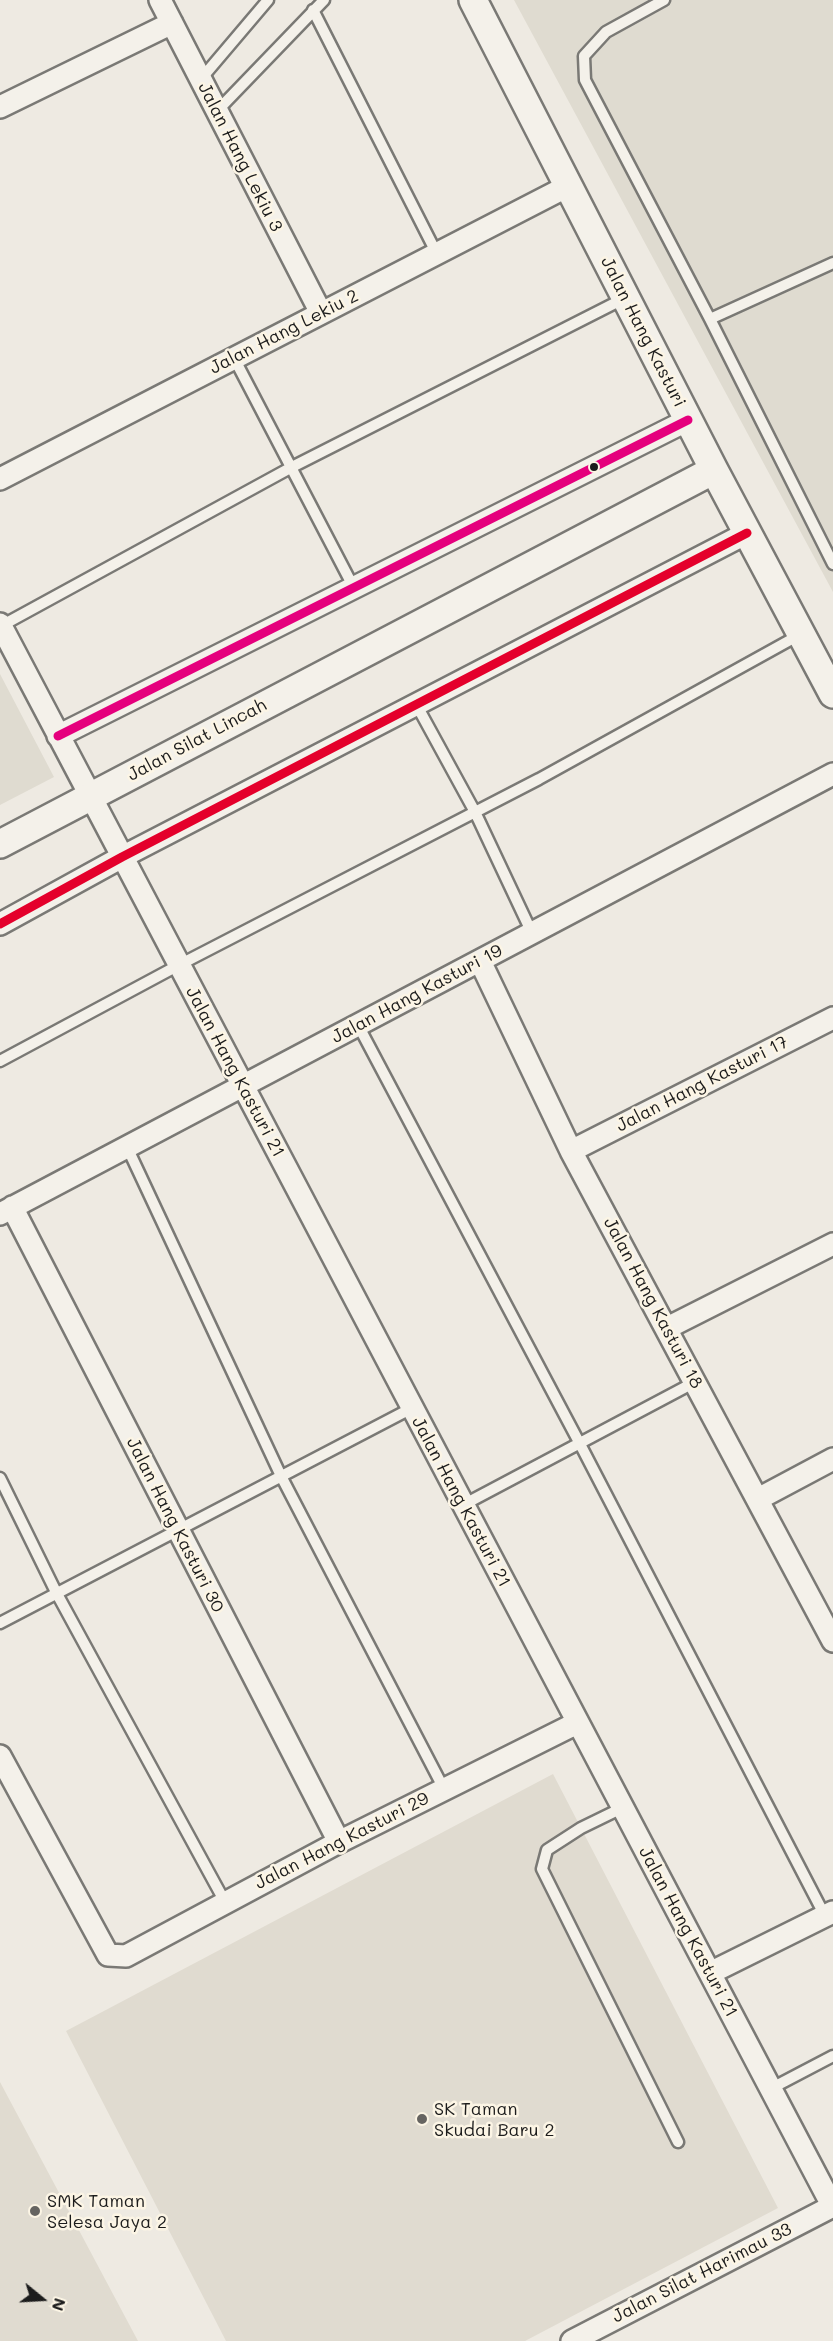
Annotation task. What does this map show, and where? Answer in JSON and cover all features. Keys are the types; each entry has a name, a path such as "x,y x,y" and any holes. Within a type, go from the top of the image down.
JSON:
{"street":[{"name":"Jalan Hang Lekiu 3","path":"160,0 321,313"},
{"name":"Jalan Hang Kasturi","path":"473,0 688,420 833,694"},
{"path":"0,107 172,23"},
{"name":"Jalan Hang Lekiu 2","path":"0,479 568,186"},
{"path":"58,736 688,420"},
{"name":"Jalan Silat Lincah","path":"0,844 714,470"},
{"path":"0,924 122,857 747,533"},
{"name":"Jalan Hang Kasturi 21","path":"1,625 833,2206"},
{"name":"Jalan Hang Kasturi 19","path":"6,1211 833,774"},
{"name":"Jalan Hang Kasturi 18","path":"480,961 571,1151 833,1641"},
{"name":"Jalan Hang Kasturi 17","path":"571,1151 833,1018"},
{"name":"Jalan Hang Kasturi 30","path":"6,1211 177,1530 339,1842"},
{"path":"667,1328 833,1245"},
{"path":"758,1499 833,1460"},
{"name":"Jalan Hang Kasturi 29","path":"0,1756 108,1955 126,1956 339,1842 577,1722"},
{"path":"710,1973 829,1914"},
{"name":"Jalan Silat Harimau 33","path":"572,2341 833,2206"}],"lane":[{"path":"201,79 268,0"},
{"path":"217,111 324,0"},
{"path":"664,0 606,32 584,56 585,80 710,319 833,564"},
{"path":"313,10 437,254"},
{"path":"710,319 833,263"},
{"path":"1,625 292,467 626,298"},
{"path":"234,358 354,588"},
{"path":"0,1061 539,778 801,634"},
{"path":"416,704 475,812 532,933"},
{"path":"358,1025 829,1914"},
{"path":"127,1147 281,1476 444,1789"},
{"path":"463,1505 696,1382"},
{"path":"0,1623 412,1408"},
{"path":"0,1478 56,1592 225,1902"},
{"path":"622,1808 581,1828 547,1850 542,1869 678,2142"},
{"path":"770,2089 833,2056"}],"shaded area":[{"path":"514,0 833,0 833,592"},
{"path":"0,674 54,777 0,805"},
{"name":"SK Taman Skudai Baru 2","path":"553,1774 778,2208 525,2341 226,2341 66,2031"},
{"name":"SMK Taman Selesa Jaya 2","path":"0,2082 138,2341 0,2341"}],"transit line":[{"path":"58,736 688,420"},
{"path":"0,924 122,857 747,533"}],"place":[{"name":"SK Taman Skudai Baru 2","path":"422,2119"},
{"name":"SMK Taman Selesa Jaya 2","path":"35,2211"}]}
